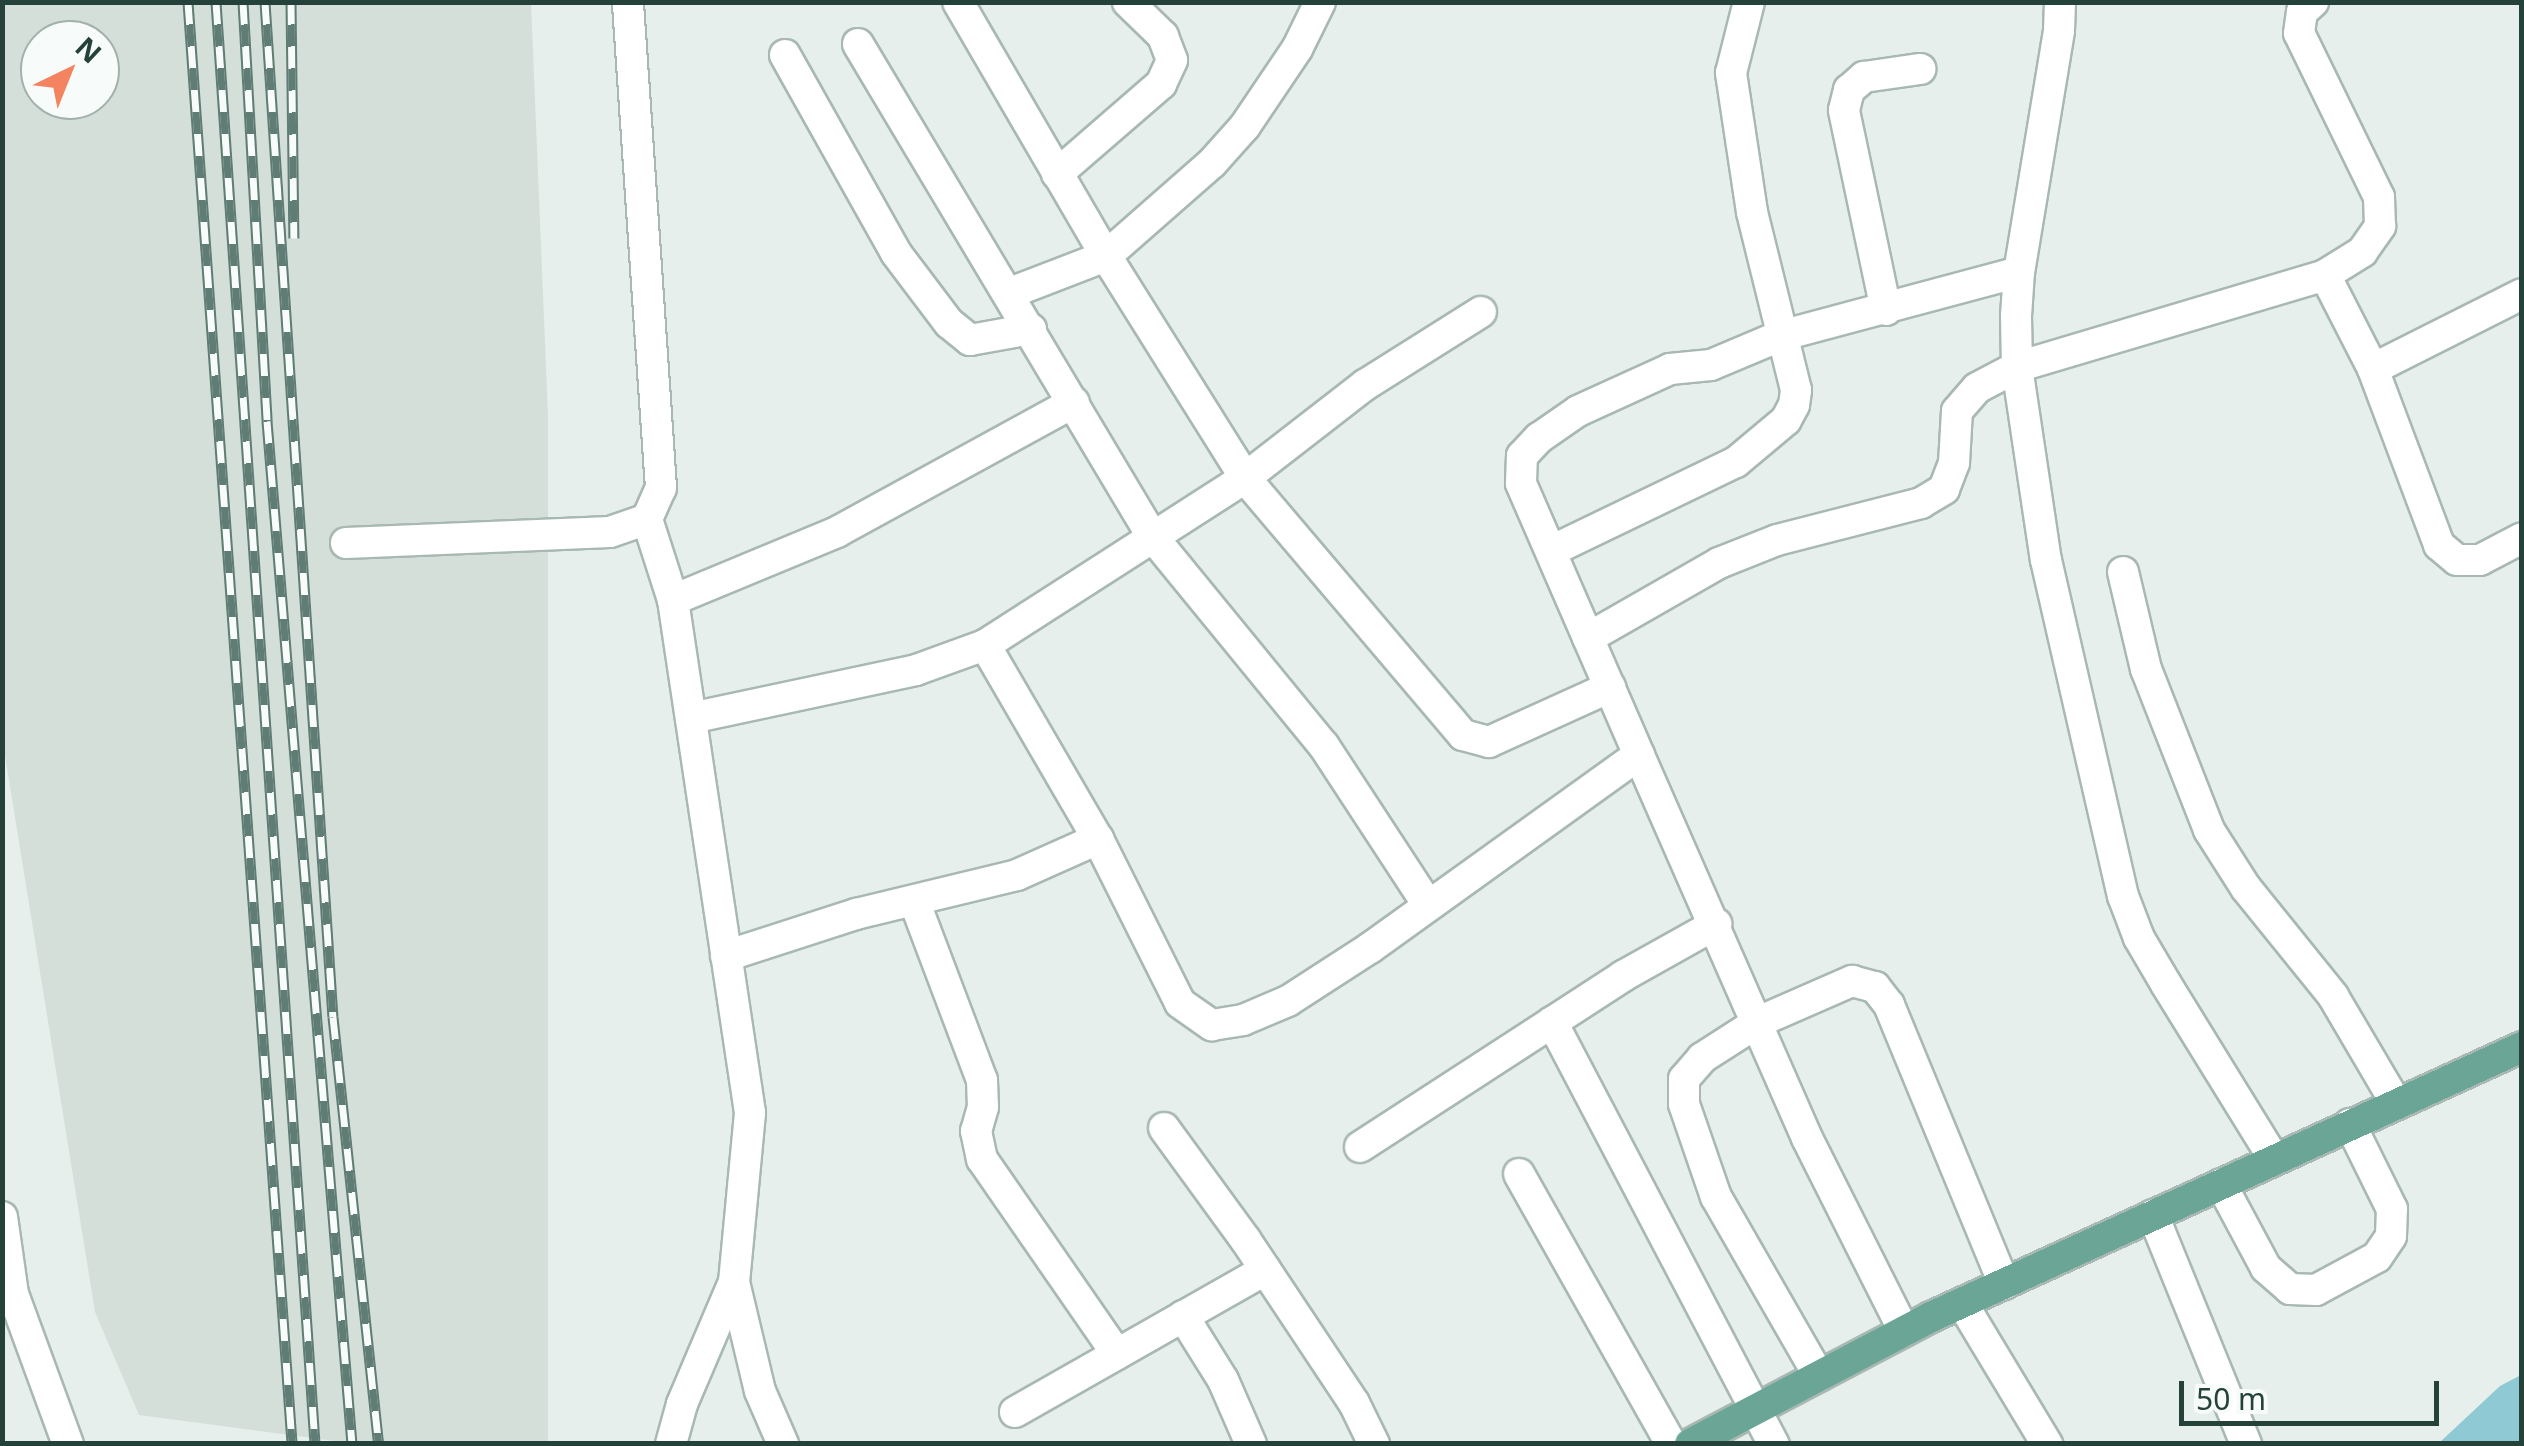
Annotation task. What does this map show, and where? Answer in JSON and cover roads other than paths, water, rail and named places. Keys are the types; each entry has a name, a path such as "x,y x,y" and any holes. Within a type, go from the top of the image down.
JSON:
{"main road":[{"path":"1690,1444 1962,1303 2522,1047"}],"street":[{"path":"628,2 661,488 647,519 673,600 750,1112 734,1282 682,1404 671,1444"},
{"path":"958,2 1106,256 1245,478 1463,735 1489,742 1610,688"},
{"path":"1057,174 1161,84 1172,60 1164,36 1128,2"},
{"path":"1010,293 1106,256 1212,163 1245,126 1297,49 1320,2"},
{"path":"1550,551 1736,462 1786,420 1796,390 1752,212 1731,73 1749,2"},
{"path":"2060,2 2060,31 2018,272 2017,367 2046,560 2124,896 2157,969 2274,1159"},
{"path":"1588,638 1688,580 1748,552 1922,503 1944,489 1954,462 1957,411 1977,388 2017,367 2325,275 2362,252 2380,226 2378,197 2299,33 2302,12 2313,2"},
{"path":"858,44 1152,536 1324,746 1428,905"},
{"path":"784,54 896,254 948,323 970,340 1031,329"},
{"path":"1886,310 1844,110 1850,90 1864,77 1920,69"},
{"path":"1904,1331 1807,1138 1550,551 1521,483 1522,456 1539,438 1632,384 1670,369 1711,365 1780,336 2018,272"},
{"path":"2325,275 2374,369 2439,545 2457,560 2480,560 2522,538"},
{"path":"2374,369 2522,294"},
{"path":"690,718 916,670 985,646 1245,478 1365,384 1481,312"},
{"path":"673,600 837,532 1074,402"},
{"path":"346,543 610,532 647,519"},
{"path":"2123,572 2146,669 2209,830 2246,888 2333,996 2396,1103"},
{"path":"985,646 1098,839 1180,1004 1212,1025 1243,1020 1288,1001 1639,754"},
{"path":"726,956 856,914 1017,874 1098,839"},
{"path":"915,902 982,1080 983,1106 976,1132 982,1159 1117,1354"},
{"path":"1360,1148 1552,1022 1716,924"},
{"path":"1819,1376 1716,1197 1684,1104 1684,1079 1702,1058 1758,1022 1852,981 1875,986 1889,1005 2004,1284"},
{"path":"1552,1022 1774,1444"},
{"path":"2221,1184 2266,1268 2290,1289 2316,1290 2377,1257 2392,1236 2392,1209 2350,1124"},
{"path":"1164,1128 1354,1403 1374,1444"},
{"path":"1519,1174 1671,1444"},
{"path":"2153,1215 2246,1444"},
{"path":"2,1217 8,1296 68,1444"},
{"path":"1016,1412 1265,1270"},
{"path":"734,1282 760,1391 783,1444"},
{"path":"1962,1303 2047,1444"},
{"path":"1184,1316 1222,1380 1250,1444"}],"water":[{"path":"2521,1375 2521,1443 2439,1443 2500,1386"}],"railway":[{"path":"188,2 292,1444"},
{"path":"216,2 315,1444"},
{"path":"243,2 267,421 352,1444"},
{"path":"265,2 333,1017 379,1444"},
{"path":"291,2 294,238"}]}
